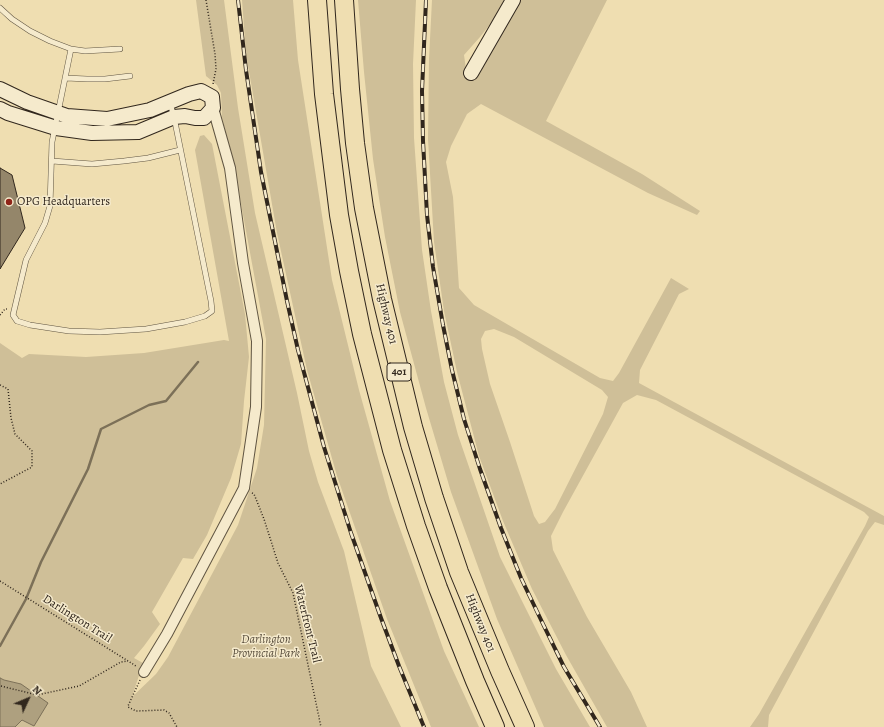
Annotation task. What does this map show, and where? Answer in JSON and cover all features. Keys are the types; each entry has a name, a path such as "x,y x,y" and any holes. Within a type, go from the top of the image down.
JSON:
{"highway":[{"name":"401","path":"317,0 324,94 339,216 362,334 392,450 416,526 449,617 495,727"},
{"name":"Highway 401","path":"344,0 355,143 364,208 382,299 413,427 434,498 459,572 525,727"}],"street":[{"path":"471,73 513,0"},
{"path":"0,89 27,102 67,116 107,119 150,110 188,94 201,91 212,97 213,108 230,168 243,263 257,341 256,407 244,488 167,634 144,672"},
{"path":"0,109 8,113 56,128 92,133 138,132 174,117 185,116 204,118 213,108"}],"lane":[{"path":"0,8 12,19 30,31 50,41 72,49 85,51 120,49"},
{"path":"72,49 52,142 50,206 45,223 26,260 13,315 17,322 68,330 100,332 146,329 185,322 205,316 212,311 170,102"},
{"path":"66,78 105,79 130,76"},
{"path":"52,161 92,164 148,158 180,150"}],"path":[{"path":"206,0 216,69 209,95"},
{"path":"0,385 8,389 14,434 32,452 32,466 0,484"},
{"name":"Waterfront Trail","path":"244,488 254,494 264,519 278,563 293,593 322,727"},
{"name":"Darlington Trail","path":"0,581 144,672"},
{"path":"1,686 37,695 79,686 121,662 128,661"},
{"path":"144,672 128,708 136,711 164,710 169,713 177,727"}],"green space":[{"name":"Darlington Provincial Park","path":"196,0 224,0 238,108 255,213 309,451 318,482 344,551 371,666 401,727 15,727 21,720 21,684 0,678 0,343 22,358 29,354 86,357 144,353 224,340 229,341 195,150 200,136 204,135 212,144 245,314 249,357 241,444 231,478 207,535 193,559 183,558 152,612 160,624 134,658 143,663 132,697 156,674 168,657 238,525 257,468 264,425 266,339 236,177 222,117 221,93 217,85 206,76"},
{"path":"242,0 293,0 298,60 332,280 359,390 390,501 444,651 479,727 431,727 387,619 337,476 307,370 277,233 246,54"},
{"path":"358,0 416,0 413,64 414,138 422,250 444,382 458,435 500,557 556,669 590,727 544,727 497,619 451,492 400,312 385,237 373,159"},
{"path":"432,0 504,0 495,18 464,55 466,69 519,0 607,0 546,121 642,174 700,211 697,215 648,193 481,104 467,114 451,146 446,162 453,197 459,288 474,305 600,378 613,381 619,373 671,278 689,289 679,294 640,370 639,383 884,516 884,525 875,522 868,531 769,715 768,727 750,727 759,714 869,517 864,512 656,400 637,395 623,403 551,536 553,550 587,617 631,692 647,727 607,727 566,655 532,589 503,521 479,456 457,372 444,311 434,242 428,139 429,59","holes":["494,329 514,337 602,390 608,397 603,414 555,509 545,522 539,524 534,516 490,384 482,349 481,339 485,331"]}],"shaded area":[{"path":"0,678 21,684 48,703 34,726 22,720 15,727 0,727"}],"building":[{"name":"OPG Headquarters","path":"0,168 12,175 25,228 0,269"}],"waterway":[{"path":"0,646 26,599 41,562 88,469 101,429 149,405 166,401 198,362"}],"railway":[{"path":"238,0 246,70 261,172 298,350 324,447 351,533 399,666 424,727"},
{"path":"426,0 422,91 427,215 433,267 452,370 464,419 480,469 521,578 564,667 600,727"}],"place":[{"name":"OPG Headquarters","path":"9,202"}]}
